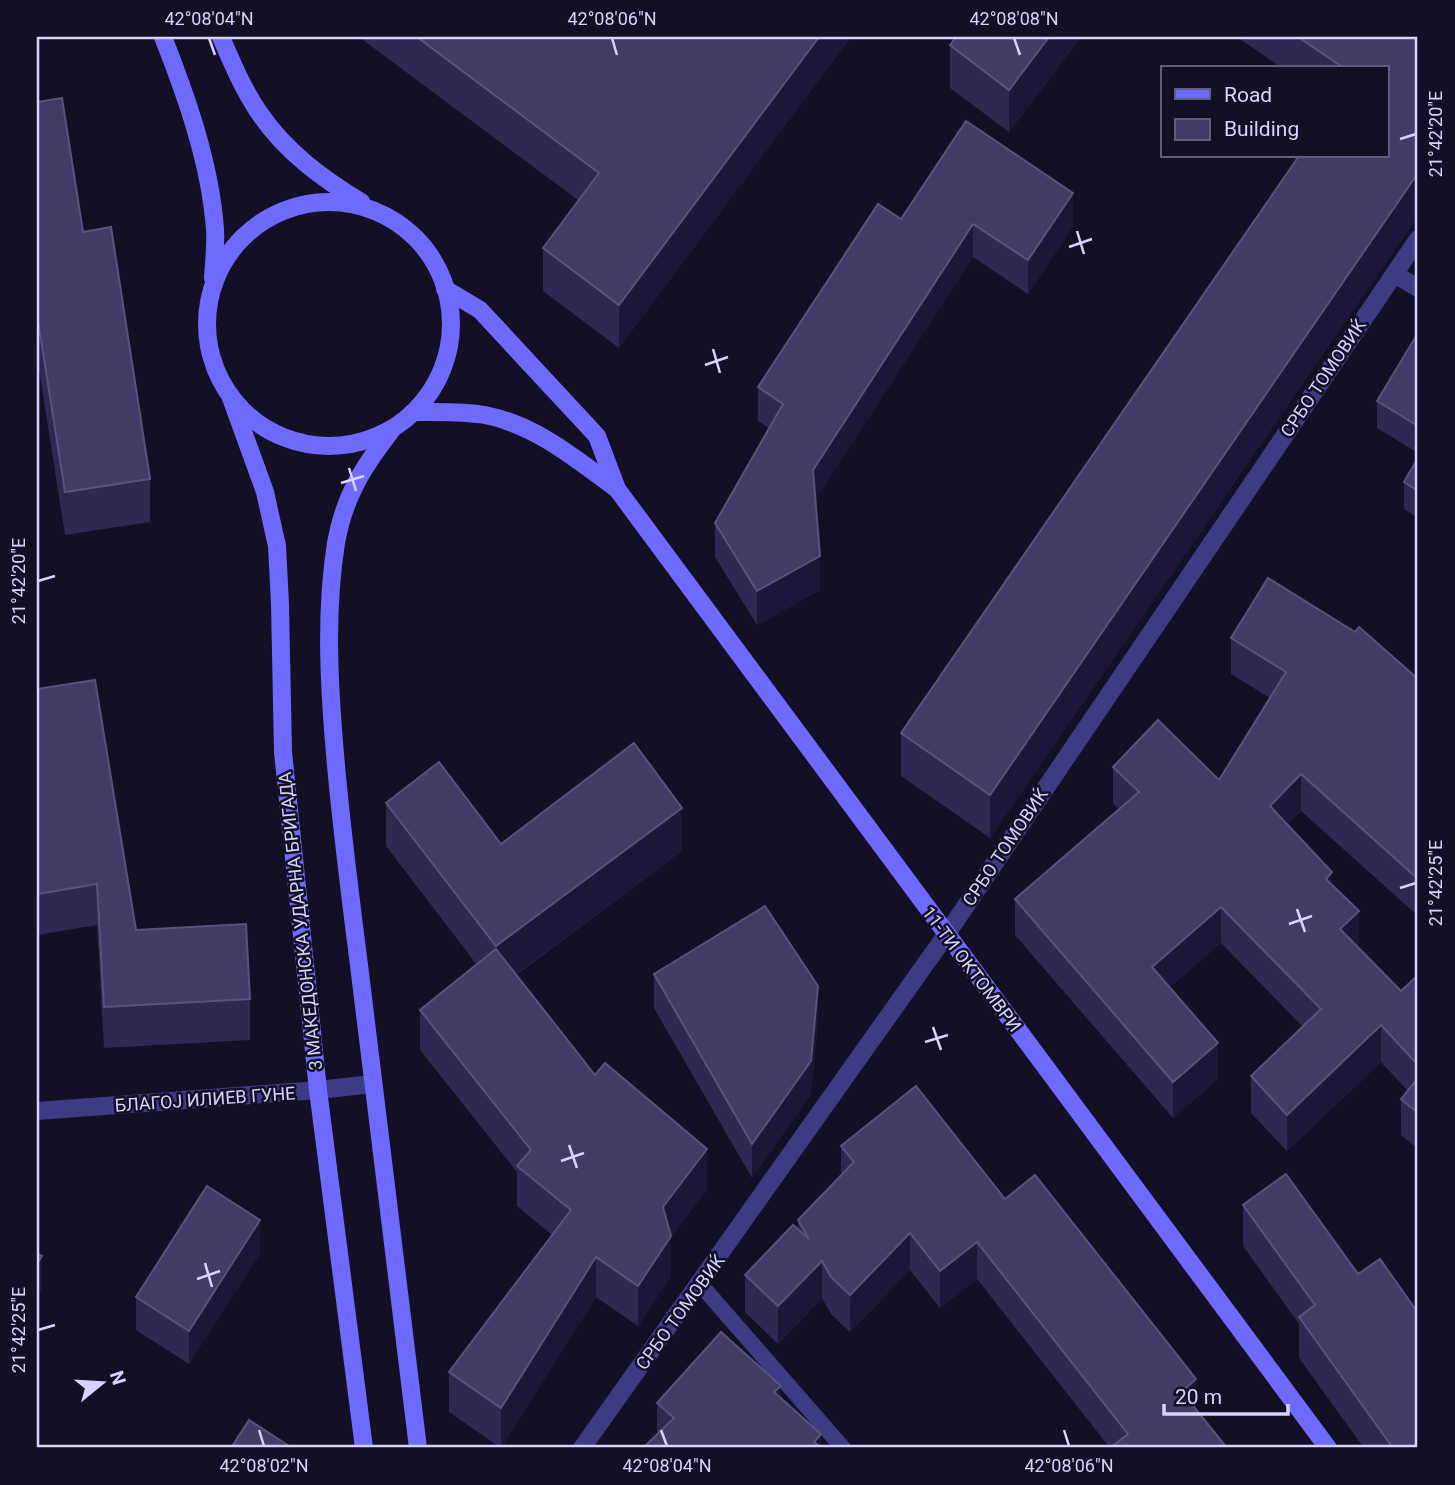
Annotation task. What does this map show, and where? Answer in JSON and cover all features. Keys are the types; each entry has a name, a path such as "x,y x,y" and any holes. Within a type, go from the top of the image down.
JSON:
{"main road":[{"path":"163,37 194,125 209,184 215,230 213,286 207,314 208,344 216,372 231,398 252,419 276,435 305,444 344,445 363,442 391,430"},
{"path":"221,37 260,114 292,152 330,184 402,226 421,244 436,265 445,289 451,322 447,355 435,386 414,412 391,430 365,464 348,496 337,541 330,592 331,711 343,842 418,1448"},
{"path":"213,286 225,259 244,236 267,218 293,207 322,202 352,204 380,213"},
{"path":"445,289 480,310 597,436 617,489"},
{"name":"3 МАКЕДОНСКА УДАРНА БРИГАДА","path":"231,398 265,492 277,546 281,604 283,752 318,1090 364,1448"},
{"path":"414,412 450,411 487,416 519,426 549,440 617,489"},
{"name":"11-ТИ ОКТОМВРИ","path":"617,489 1328,1448"}],"street":[{"name":"СРБО ТОМОВИЌ","path":"582,1448 946,935 1418,239"},
{"path":"1394,274 1418,288"},
{"name":"БЛАГОЈ ИЛИЕВ ГУНЕ","path":"37,1111 318,1090 373,1083"}],"lane":[{"path":"700,1284 843,1448"}],"building":[{"path":"417,37 819,37 619,305 543,248 599,173"},
{"path":"956,37 1049,37 1009,90 950,45"},
{"path":"1298,37 1418,37 1418,173 990,795 901,733 1298,158 1388,158 1388,66 1341,66"},
{"path":"62,98 83,232 111,227 150,479 65,492 37,314 37,102"},
{"path":"966,121 1073,193 1028,260 973,224 813,470 820,556 757,591 715,523 783,404 758,387 878,204 901,219"},
{"path":"1418,333 1418,426 1377,401"},
{"path":"1418,458 1418,491 1404,482"},
{"path":"1268,578 1355,632 1359,627 1418,679 1418,879 1301,774 1270,806 1332,872 1326,879 1359,911 1340,929 1401,991 1418,975 1418,1065 1381,1025 1287,1115 1251,1076 1321,1009 1221,907 1152,967 1218,1043 1173,1082 1015,899 1139,792 1113,767 1158,720 1219,780 1286,672 1231,638"},
{"path":"95,680 136,930 246,924 250,999 104,1007 97,884 37,894 37,689"},
{"path":"634,743 682,808 496,946 386,803 439,762 501,844"},
{"path":"765,906 818,986 811,1061 752,1144 654,974"},
{"path":"496,949 595,1075 605,1063 707,1149 663,1207 671,1236 638,1286 596,1257 501,1408 449,1372 571,1210 517,1166 531,1150 420,1010"},
{"path":"1418,1078 1418,1113 1401,1099"},
{"path":"916,1086 1005,1199 1035,1175 1196,1379 1182,1392 1227,1448 1110,1448 1128,1434 977,1242 940,1271 910,1233 850,1295 831,1277 822,1261 778,1306 745,1275 793,1225 809,1239 798,1220 854,1162 841,1146"},
{"path":"1286,1174 1358,1274 1380,1259 1418,1313 1418,1448 1393,1448 1299,1317 1315,1305 1243,1205"},
{"path":"207,1186 260,1220 189,1331 136,1297"},
{"path":"721,1332 781,1386 774,1392 821,1434 814,1442 822,1448 643,1448 674,1418 657,1403"},
{"path":"249,1420 292,1448 231,1448"}]}
